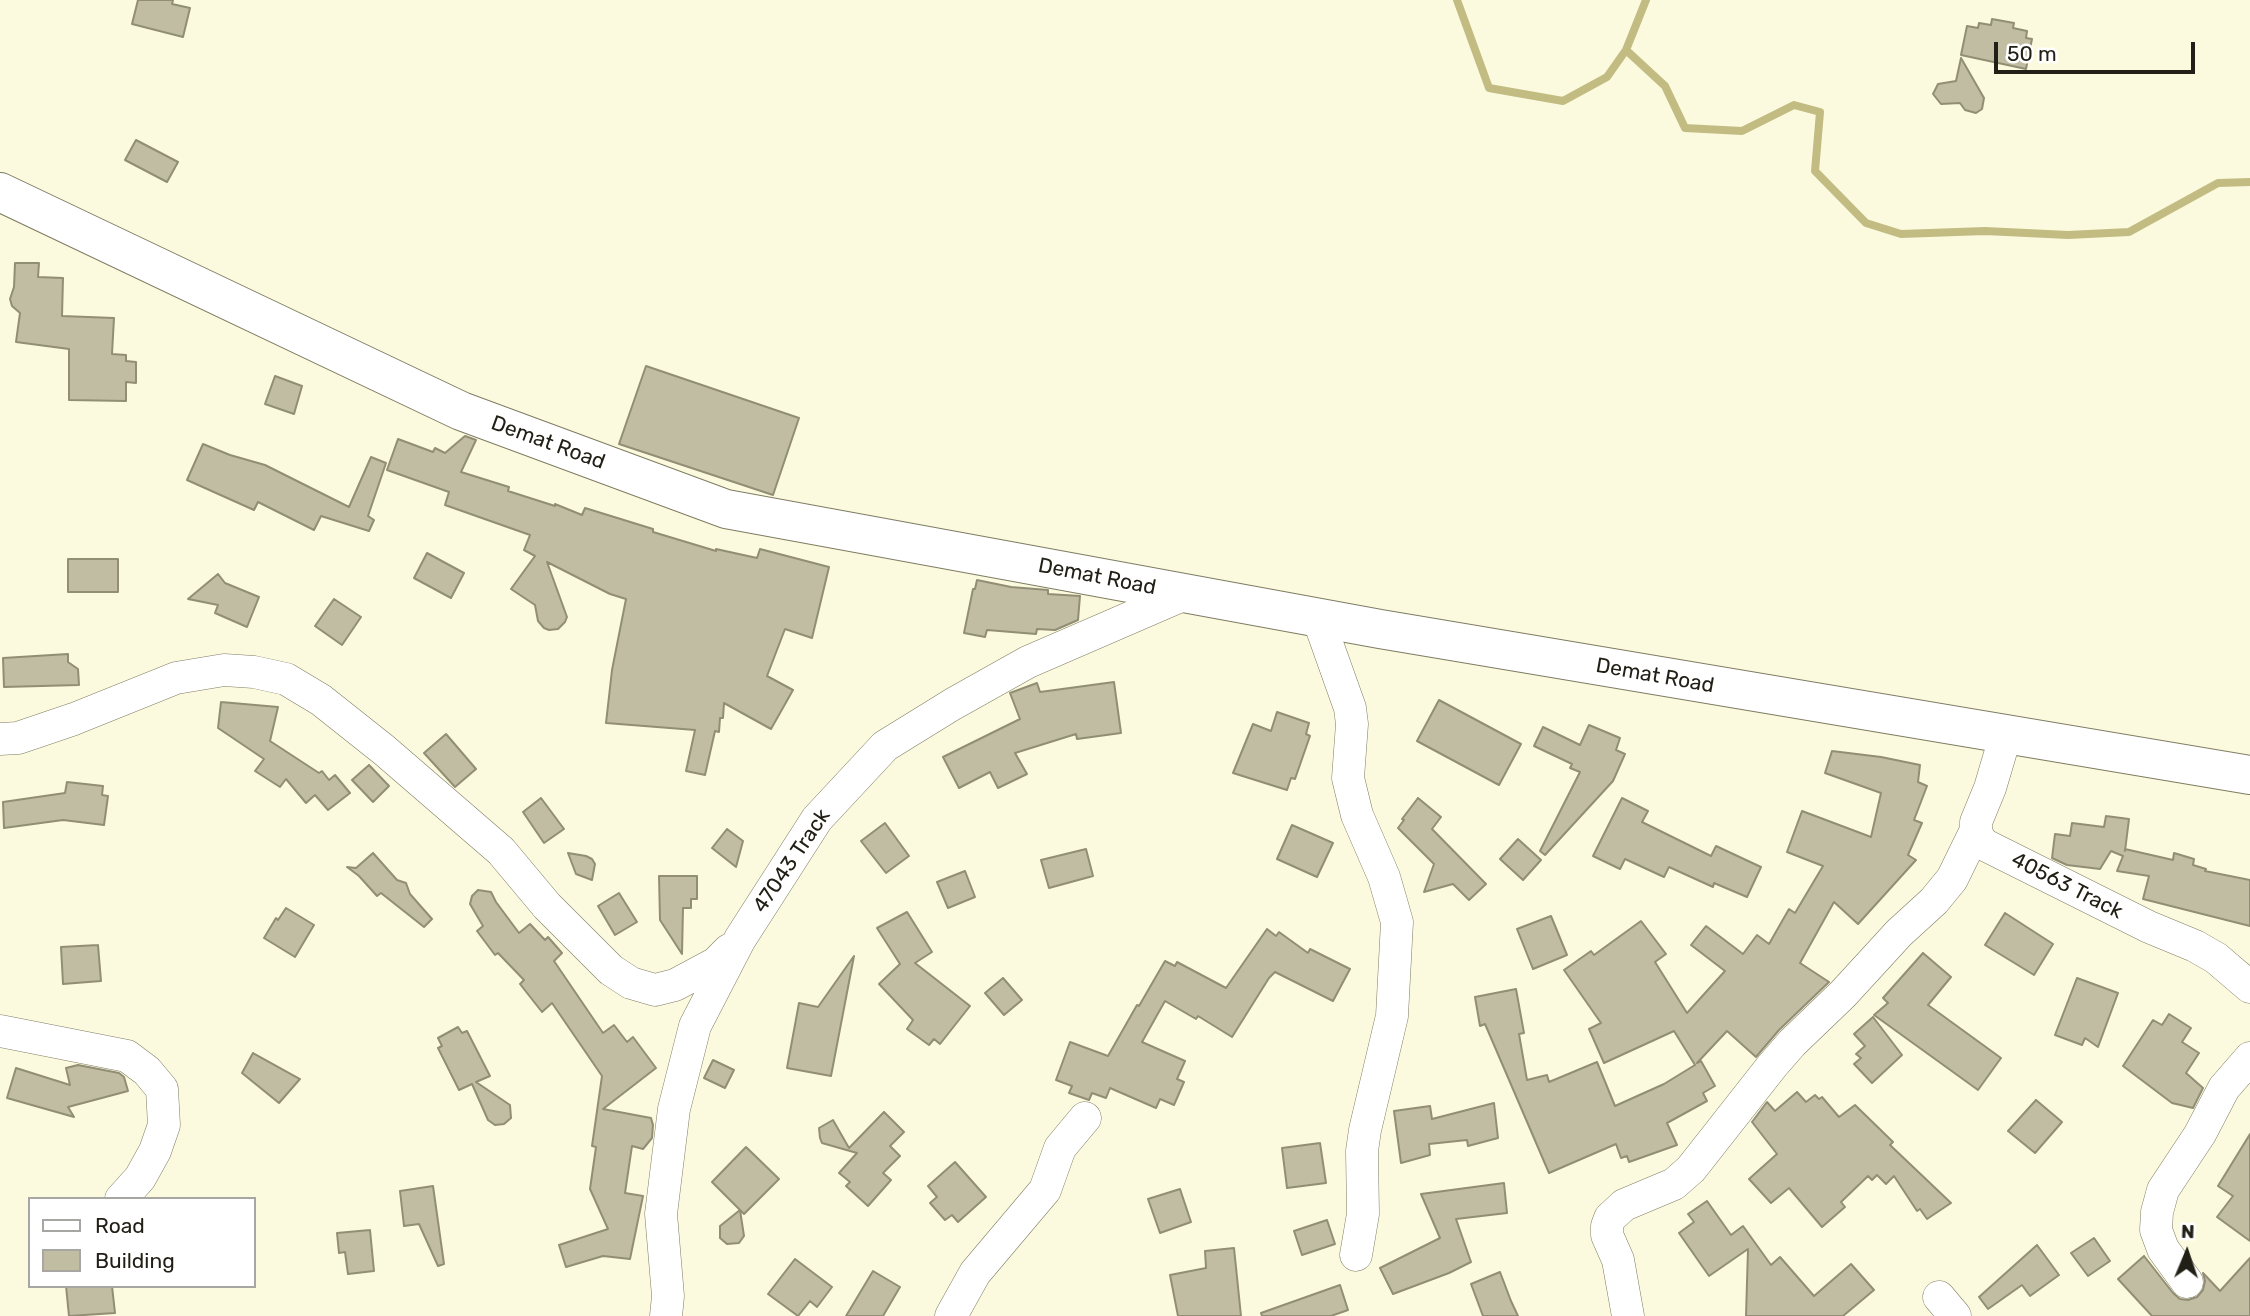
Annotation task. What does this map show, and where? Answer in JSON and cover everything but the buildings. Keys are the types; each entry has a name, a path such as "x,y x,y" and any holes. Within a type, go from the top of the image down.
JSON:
{"street":[{"name":"Demat Road","path":"0,192 461,411 726,509 1318,618 2250,775"},
{"name":"47043 Track","path":"666,1316 668,1296 661,1214 674,1110 695,1026 740,939 817,819 885,746 953,704 1028,663 1185,594"},
{"path":"1318,618 1350,708 1352,724 1348,778 1357,815 1384,877 1397,922 1392,1016 1362,1151 1363,1214 1356,1255"},
{"path":"0,739 18,738 41,731 176,678 224,670 254,671 286,679 321,700 384,750 501,852 547,906 611,970 631,983 655,990 675,985 716,963 740,939"},
{"path":"1628,1316 1618,1260 1607,1235 1610,1218 1624,1205 1674,1184 1691,1169 1786,1051 1899,933 1934,901 1952,879 1976,830 1976,821 1990,788 2006,734"},
{"name":"40563 Track","path":"1976,830 1979,839 1986,845 2216,958 2250,987"},
{"path":"0,1031 127,1056 147,1070 162,1089 164,1125 155,1151 140,1178 123,1197"},
{"path":"2187,1282 2163,1249 2156,1230 2157,1212 2163,1190 2200,1134 2224,1088 2250,1058"},
{"path":"951,1316 975,1273 1045,1190 1060,1148 1086,1118"}],"waterway":[{"path":"1457,0 1489,88 1563,101 1607,77 1626,50 1665,86 1685,128 1742,131 1794,105 1820,112 1815,171 1866,223 1901,234 1985,231 2068,235 2129,232 2218,183 2250,182"},
{"path":"1626,50 1646,0"}]}
